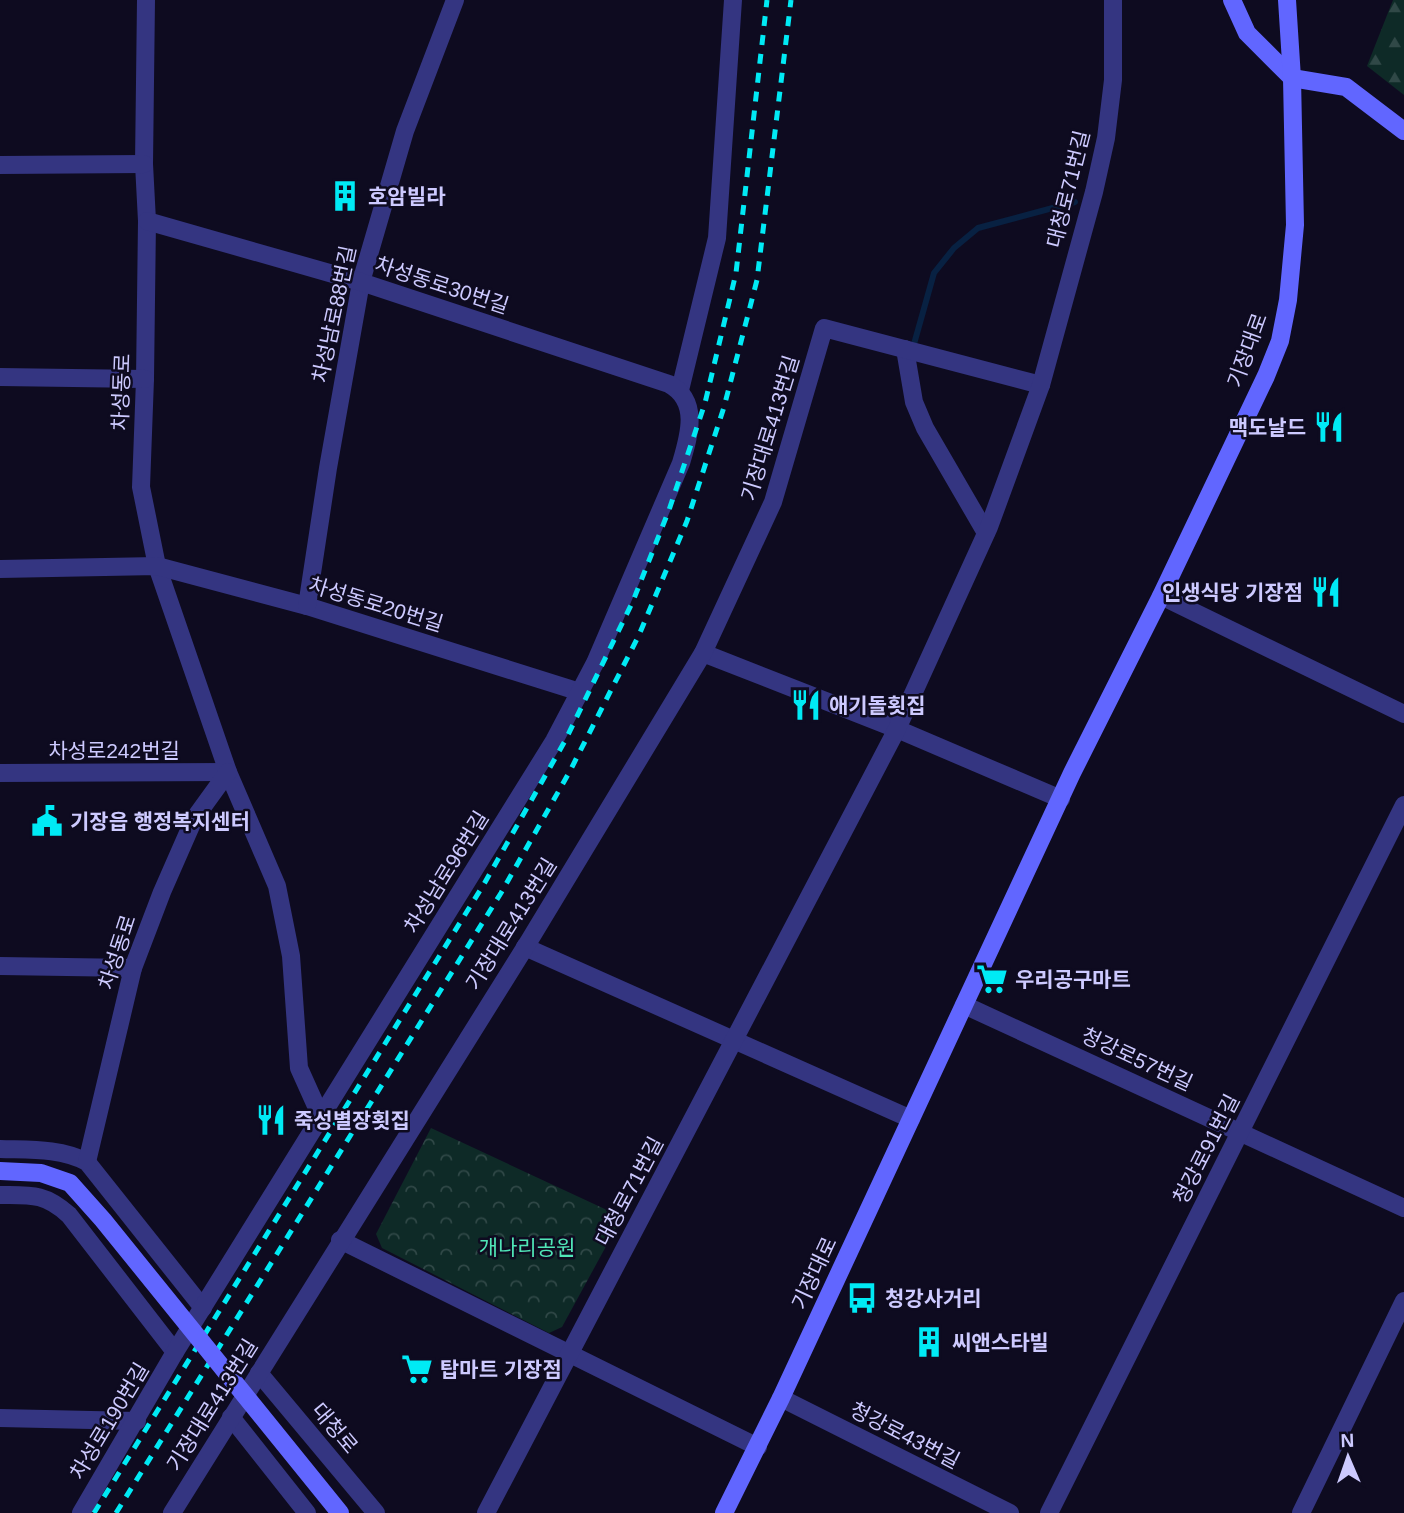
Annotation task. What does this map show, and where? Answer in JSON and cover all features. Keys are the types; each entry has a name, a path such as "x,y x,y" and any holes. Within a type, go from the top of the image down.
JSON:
{"main road":[{"path":"1232,0 1247,33 1292,78 1346,87 1404,131"},
{"name":"기장대로","path":"724,1513 758,1447 1061,799 1161,596 1266,376 1280,341 1288,300 1294,225 1292,78 1287,0"},
{"path":"0,1171 41,1173 70,1183 103,1220 340,1513"}],"street":[{"name":"차성동로","path":"146,0 144,164 147,221 141,487 158,566 228,772 277,886 291,956 299,1068 321,1117"},
{"name":"차성남로88번길","path":"307,606 360,282 405,131 455,0"},
{"path":"680,390 717,238 733,0"},
{"name":"대청로71번길","path":"486,1513 897,729 986,533 1041,385 1094,192 1106,138 1113,79 1114,0"},
{"path":"0,165 144,164"},
{"name":"차성동로30번길","path":"147,221 360,282 669,384 680,390"},
{"name":"기장대로413번길","path":"172,1513 525,947 703,653 773,502 824,328 905,349"},
{"path":"986,533 925,428 914,402 905,349 1041,385"},
{"path":"0,377 145,379"},
{"name":"차성남로96번길","path":"175,1352 554,741 580,692 681,463 688,439 690,416 689,407 680,390"},
{"name":"차성동로20번길","path":"0,569 158,566 307,606 580,692"},
{"path":"1161,596 1404,714"},
{"path":"703,653 897,729 1061,799"},
{"name":"차성동로","path":"87,1162 133,968 194,819 228,772"},
{"name":"차성로242번길","path":"0,773 228,772"},
{"name":"청강로91번길","path":"1049,1513 1404,804"},
{"path":"525,947 911,1119"},
{"path":"0,967 133,968"},
{"name":"청강로57번길","path":"964,1005 1404,1208"},
{"path":"0,1149 72,1154 87,1162 203,1308"},
{"path":"0,1195 33,1195 56,1203 69,1215 175,1352"},
{"path":"340,1240 758,1447"},
{"path":"1301,1513 1404,1301"},
{"name":"차성로190번길","path":"81,1513 175,1352"},
{"name":"대청로","path":"259,1373 376,1513"},
{"name":"청강로43번길","path":"780,1398 1010,1513"},
{"path":"231,1417 307,1513"},
{"path":"0,1418 137,1421"}],"green space":[{"path":"1393,0 1404,0 1404,95 1367,66"},
{"name":"개나리공원","path":"431,1128 622,1217 562,1327 549,1333 382,1248 376,1234"}],"waterway":[{"path":"914,344 934,273 954,248 978,228 1075,202"}],"railway":[{"path":"94,1513 484,884 566,739 633,601 669,510 705,403 736,273 767,0"},
{"path":"116,1513 501,893 570,771 639,635 687,521 724,407 757,280 791,0"}],"place":[{"name":"호암빌라","path":"345,196"},
{"name":"맥도날드","path":"1329,427"},
{"name":"인생식당 기장점","path":"1326,592"},
{"name":"애기돌횟집","path":"806,705"},
{"name":"기장읍 행정복지센터","path":"47,821"},
{"name":"우리공구마트","path":"992,979"},
{"name":"죽성별장횟집","path":"271,1120"},
{"name":"청강사거리","path":"862,1298"},
{"name":"씨앤스타빌","path":"929,1342"},
{"name":"탑마트 기장점","path":"417,1369"}]}
